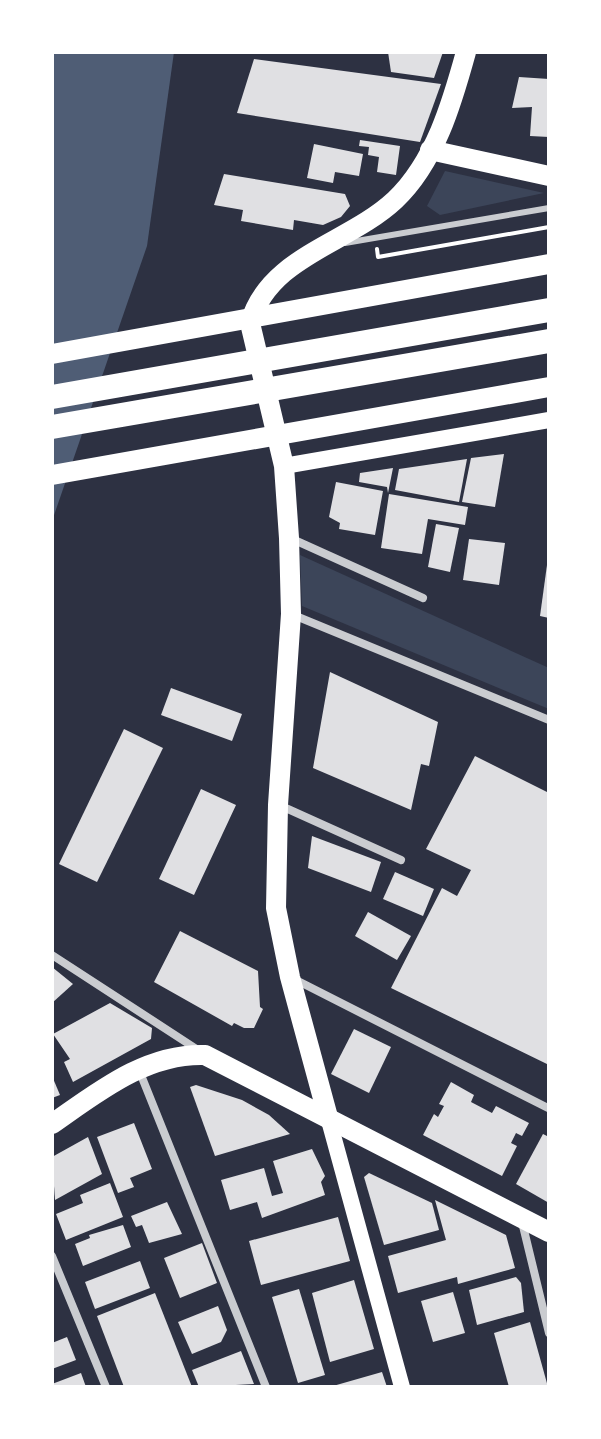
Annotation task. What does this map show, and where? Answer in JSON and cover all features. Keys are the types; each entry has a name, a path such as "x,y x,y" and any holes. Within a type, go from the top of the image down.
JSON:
{"highway":[{"path":"52,397 549,310"},
{"path":"52,427 549,341"}],"main road":[{"path":"402,1387 290,977 276,908 278,805 291,614 289,538 284,466 250,323 255,304 278,275 374,218 398,198 430,150 447,114 466,52"},
{"path":"430,150 549,176"},
{"path":"52,354 549,264"},
{"path":"52,475 549,387"},
{"path":"284,466 549,420"},
{"path":"52,1124 139,1069 182,1054 205,1055 549,1232"}],"street":[{"path":"289,538 423,598"},
{"path":"291,614 549,720"},
{"path":"278,805 401,860"},
{"path":"52,955 205,1055"},
{"path":"290,977 548,1108"},
{"path":"139,1069 266,1387"},
{"path":"521,1217 549,1333"},
{"path":"52,1256 106,1387"}],"lane":[{"path":"326,246 549,208"}],"path":[{"path":"378,257 549,227"}],"shaded area":[{"path":"52,52 174,52 147,246 52,521"},
{"path":"445,171 544,193 440,215 427,206"},
{"path":"300,555 549,668 549,709 302,606"}],"building":[{"path":"388,52 443,52 434,78 391,72"},
{"path":"254,59 441,84 420,142 237,113"},
{"path":"519,77 549,79 549,137 530,136 532,107 512,108"},
{"path":"360,140 400,146 396,175 377,172 379,157 368,155 369,147 359,146"},
{"path":"314,144 363,154 359,176 335,172 333,183 307,178"},
{"path":"224,174 345,194 350,206 341,217 323,225 294,220 293,230 241,221 243,210 214,205"},
{"path":"504,454 495,507 462,502 471,458"},
{"path":"467,459 459,502 395,490 399,469"},
{"path":"393,468 388,493 387,487 359,482 360,473"},
{"path":"336,482 383,491 375,535 339,529 340,523 329,517"},
{"path":"389,494 468,507 465,525 428,519 422,554 381,548"},
{"path":"436,524 459,528 450,572 428,567"},
{"path":"469,539 505,543 499,585 463,580"},
{"path":"549,565 549,618 540,616"},
{"path":"330,672 438,722 429,766 421,764 411,810 313,768"},
{"path":"171,688 242,714 232,741 161,715"},
{"path":"124,729 163,748 97,882 59,864"},
{"path":"475,756 549,793 549,1065 391,988 442,888 457,896 471,870 426,849"},
{"path":"201,789 236,805 194,895 159,879"},
{"path":"312,836 381,862 371,892 308,868"},
{"path":"395,872 434,889 423,916 383,899"},
{"path":"368,912 411,936 397,960 355,936"},
{"path":"180,931 258,971 260,1007 263,1009 254,1028 244,1028 234,1023 232,1026 154,982"},
{"path":"52,967 73,984 52,1003"},
{"path":"110,1003 152,1028 151,1039 73,1082 64,1062 70,1059 53,1034"},
{"path":"354,1029 391,1047 369,1093 331,1074"},
{"path":"52,1076 60,1095 52,1098"},
{"path":"451,1082 474,1095 471,1102 492,1113 496,1106 529,1123 522,1136 516,1133 511,1143 517,1146 502,1176 423,1135 434,1114 438,1117 444,1106 439,1104"},
{"path":"196,1085 242,1100 269,1115 290,1134 215,1156 190,1087"},
{"path":"134,1123 152,1169 130,1178 134,1187 118,1193 97,1137"},
{"path":"543,1134 549,1137 549,1203 516,1184"},
{"path":"88,1137 102,1174 55,1200 52,1157"},
{"path":"312,1149 325,1176 321,1182 325,1195 262,1218 257,1202 230,1210 221,1180 264,1168 272,1196 283,1193 273,1161"},
{"path":"369,1173 432,1203 439,1230 384,1245 364,1177"},
{"path":"110,1183 123,1217 66,1240 56,1214 83,1203 80,1195"},
{"path":"435,1200 506,1235 515,1268 458,1284 457,1277 398,1293 388,1256 446,1240"},
{"path":"167,1202 182,1234 149,1243 142,1225 136,1227 131,1216"},
{"path":"338,1217 350,1261 261,1285 249,1241"},
{"path":"123,1225 131,1247 83,1266 75,1244 90,1238 89,1235"},
{"path":"202,1243 217,1283 180,1298 164,1258"},
{"path":"140,1261 150,1288 95,1309 85,1282"},
{"path":"516,1277 521,1283 524,1312 477,1325 469,1290"},
{"path":"354,1280 374,1349 330,1362 312,1293"},
{"path":"299,1289 325,1375 298,1383 272,1297"},
{"path":"453,1292 465,1333 433,1342 421,1301"},
{"path":"155,1293 192,1387 124,1387 97,1316"},
{"path":"218,1306 227,1330 221,1342 192,1354 178,1322"},
{"path":"530,1322 548,1387 509,1387 494,1333"},
{"path":"67,1337 76,1360 52,1369 52,1343"},
{"path":"241,1351 254,1384 199,1387 192,1370"},
{"path":"382,1372 387,1387 333,1387 333,1386"},
{"path":"81,1373 86,1387 52,1387 52,1384"}]}
